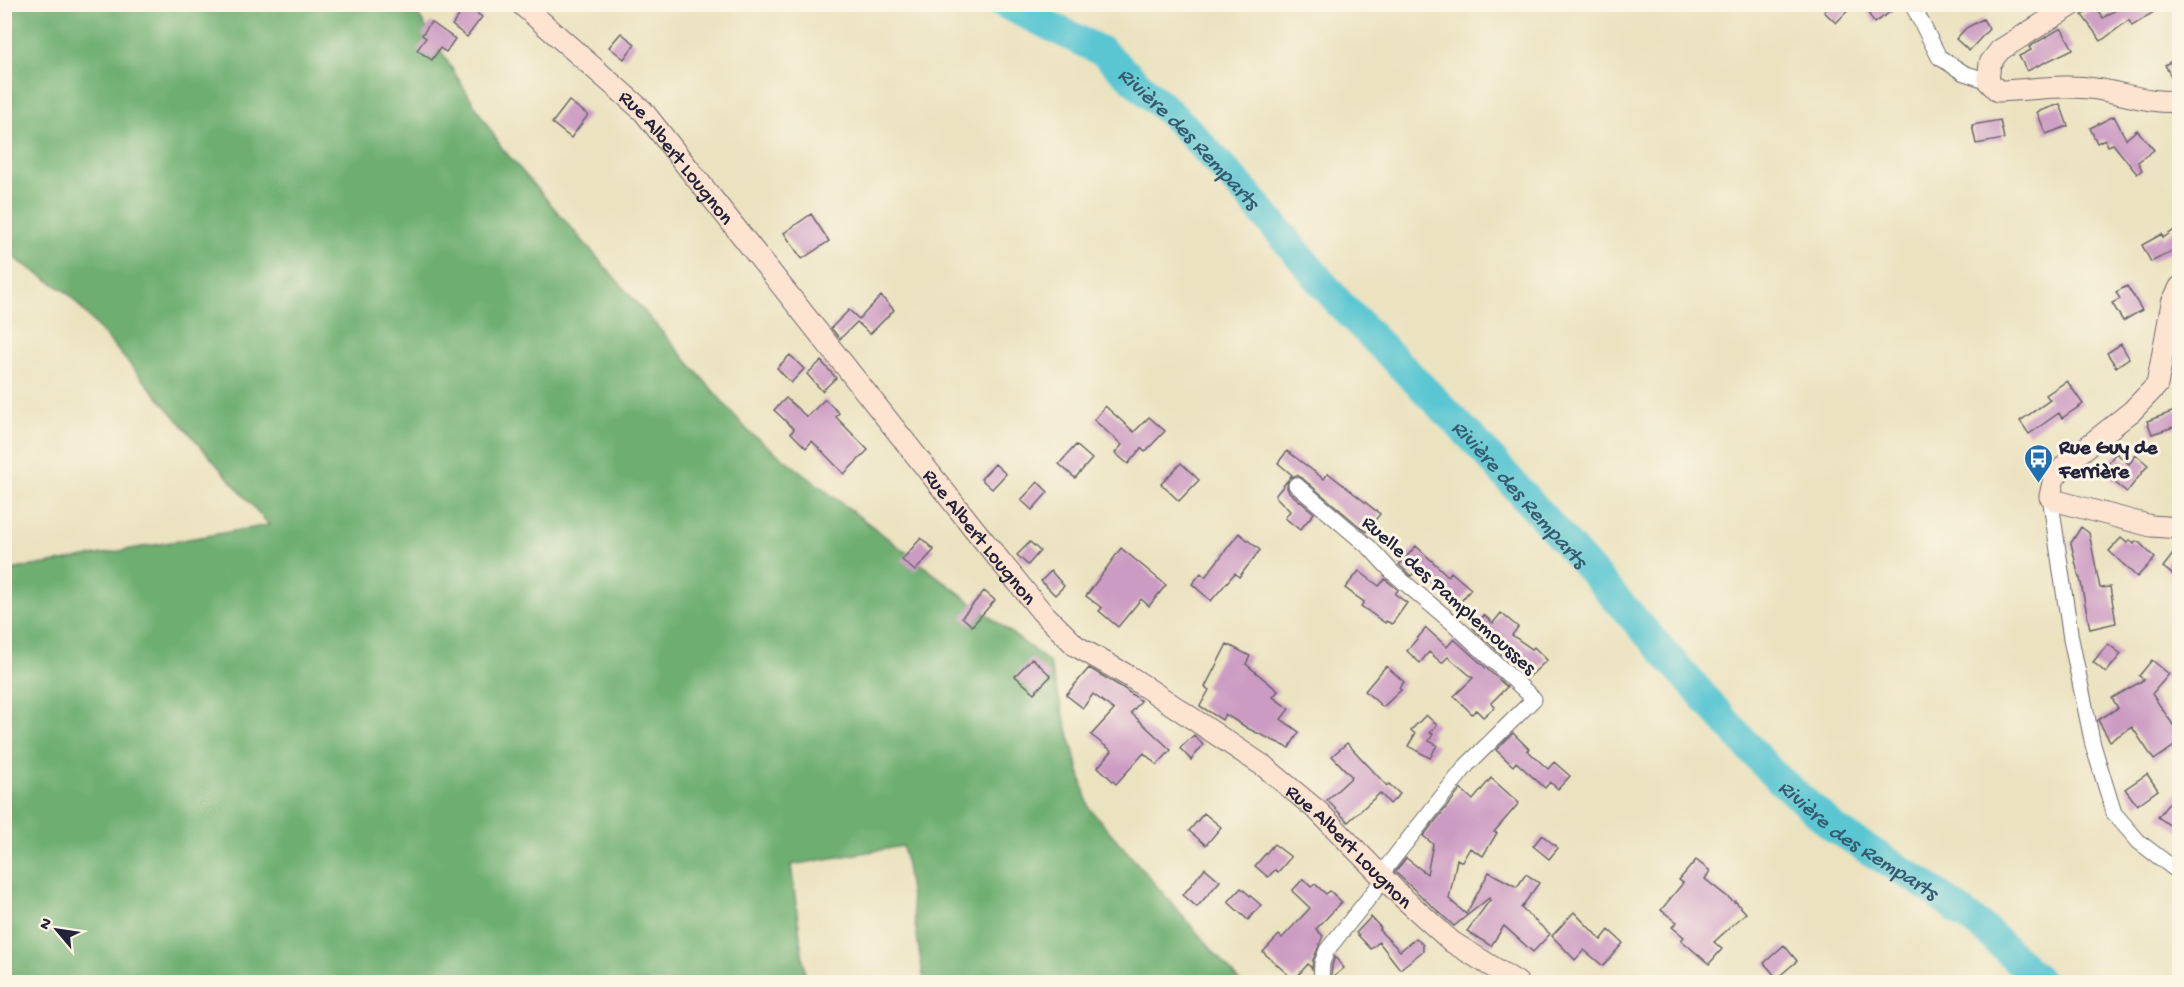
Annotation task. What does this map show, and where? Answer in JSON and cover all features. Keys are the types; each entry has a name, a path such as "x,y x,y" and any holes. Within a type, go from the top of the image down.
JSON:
{"street":[{"name":"Rue Albert Lougnon","path":"521,4 643,111 1041,611 1076,646 1132,678 1265,767 1318,812 1401,896 1452,942 1517,982"},
{"path":"1912,4 1939,57 1964,73 1988,81 1998,91 2094,89 2162,101 2180,101"},
{"path":"1988,81 1990,63 2000,50 2074,4"},
{"path":"2180,287 2172,303 2157,385 2132,411 2068,462 2054,478 2050,496 2071,639 2092,745 2114,813 2139,842 2180,873"},
{"name":"Ruelle des Pamplemousses","path":"1296,485 1371,548 1393,573 1454,624 1534,699 1467,765 1384,877"},
{"path":"2050,496 2058,501 2151,526 2180,528"},
{"path":"1321,982 1322,963 1327,950 1384,877"}],"green space":[{"path":"5,4 412,5 501,147 749,432 1049,662 1089,808 1240,982 924,982 903,846 791,865 806,982 5,982 5,571 269,525 68,293 5,252"}],"building":[{"path":"1831,4 1854,4 1836,23 1824,12"},
{"path":"1863,4 1902,4 1874,23"},
{"path":"2125,4 2166,4 2132,26 2129,20 2101,41 2082,15 2095,6 2103,18"},
{"path":"466,6 482,17 467,37 452,25"},
{"path":"1983,19 1989,29 1969,51 1956,39 1966,28"},
{"path":"431,22 455,39 446,52 440,48 432,60 417,50 426,38 422,35"},
{"path":"2061,28 2073,49 2027,71 2019,56 2031,50 2029,47"},
{"path":"621,33 635,44 624,59 609,47"},
{"path":"2180,56 2180,88 2177,88 2165,65"},
{"path":"569,101 588,115 571,138 552,123"},
{"path":"2060,104 2068,126 2046,134 2037,112"},
{"path":"2114,116 2126,139 2137,130 2154,150 2138,162 2142,170 2137,174 2113,144 2108,146 2105,139 2097,143 2090,128"},
{"path":"2000,120 2004,139 1976,144 1972,125"},
{"path":"811,214 829,241 802,259 784,233"},
{"path":"2180,226 2180,247 2151,262 2142,245 2162,234 2163,238"},
{"path":"2127,286 2142,310 2123,321 2112,303 2120,299 2116,292"},
{"path":"881,296 894,310 870,334 857,322 840,339 831,328 849,310 859,319"},
{"path":"2121,344 2129,358 2116,367 2107,353"},
{"path":"790,355 804,369 791,383 777,368"},
{"path":"821,361 836,378 822,391 807,374"},
{"path":"2067,381 2083,404 2062,418 2059,413 2029,434 2020,421 2050,400 2046,395"},
{"path":"786,398 807,417 825,399 839,413 836,417 868,450 844,474 812,441 806,448 791,433 794,429 774,410"},
{"path":"1105,406 1134,432 1149,417 1165,431 1145,452 1141,448 1128,464 1115,453 1122,445 1094,420"},
{"path":"2180,409 2180,425 2152,434 2147,421"},
{"path":"1076,445 1092,459 1075,478 1059,464"},
{"path":"1287,451 1324,479 1328,473 1380,514 1366,532 1302,478 1297,475 1289,478 1292,475 1278,463"},
{"path":"2116,453 2129,464 2136,455 2148,465 2127,492 2101,472"},
{"path":"1181,463 1199,480 1179,501 1161,484"},
{"path":"995,464 1006,474 992,489 981,479"},
{"path":"1288,480 1289,492 1314,513 1300,530 1285,518 1290,511 1275,496"},
{"path":"1038,482 1048,492 1032,510 1021,500"},
{"path":"2081,527 2089,533 2100,588 2110,587 2116,623 2090,629 2071,543"},
{"path":"1239,533 1260,550 1239,577 1235,573 1211,601 1192,584 1201,573 1205,577"},
{"path":"921,538 934,550 915,571 902,560"},
{"path":"2121,538 2127,543 2130,540 2134,544 2136,541 2140,543 2155,558 2137,577 2109,551"},
{"path":"1030,542 1040,551 1028,565 1017,555"},
{"path":"2180,545 2180,580 2163,567"},
{"path":"1416,546 1448,576 1451,572 1471,589 1458,605 1417,570 1411,576 1399,565"},
{"path":"1121,548 1166,585 1149,606 1141,599 1118,627 1099,611 1102,608 1086,596"},
{"path":"1051,571 1064,586 1055,595 1041,581"},
{"path":"1359,571 1379,586 1385,579 1398,590 1395,594 1407,603 1392,624 1386,621 1385,623 1361,606 1364,602 1345,588"},
{"path":"984,591 995,600 972,626 962,617"},
{"path":"1501,613 1518,627 1512,635 1532,649 1534,647 1547,660 1527,679 1473,628 1484,615 1493,623"},
{"path":"1426,628 1447,647 1454,639 1507,687 1491,703 1495,707 1483,717 1476,710 1472,714 1454,696 1473,678 1448,657 1442,663 1429,652 1420,663 1407,651"},
{"path":"1227,644 1250,656 1246,664 1278,691 1273,697 1289,709 1281,719 1299,732 1289,748 1249,729 1225,714 1222,720 1200,706 1209,690 1205,687"},
{"path":"2108,644 2121,654 2106,673 2093,662"},
{"path":"1032,658 1051,676 1034,693 1015,676"},
{"path":"2152,660 2169,674 2152,694 2180,735 2180,742 2154,760 2132,727 2110,741 2098,720 2118,708 2112,698 2144,680 2139,676"},
{"path":"1386,666 1404,682 1399,688 1401,690 1383,707 1365,691"},
{"path":"1089,668 1141,701 1131,713 1171,750 1157,765 1144,753 1116,784 1098,767 1112,751 1091,735 1114,710 1093,694 1083,708 1066,695"},
{"path":"1426,715 1437,725 1430,733 1433,734 1429,741 1437,745 1430,758 1408,746 1415,734 1411,730"},
{"path":"1513,733 1529,749 1527,750 1548,769 1554,762 1570,776 1558,789 1550,782 1545,788 1516,762 1513,766 1496,750"},
{"path":"1194,735 1203,745 1191,760 1180,748"},
{"path":"1347,743 1387,786 1389,784 1400,794 1390,804 1380,793 1348,822 1327,800 1352,777 1332,756"},
{"path":"2147,774 2158,790 2137,805 2125,789"},
{"path":"1491,778 1519,803 1494,832 1497,833 1483,856 1470,848 1462,862 1457,859 1449,899 1466,914 1489,872 1517,887 1526,874 1539,883 1521,908 1550,934 1533,952 1504,926 1491,946 1467,931 1490,900 1489,898 1454,926 1395,872 1406,858 1427,874 1433,844 1423,836 1461,789 1473,800"},
{"path":"2180,789 2180,832 2158,817"},
{"path":"1204,813 1221,827 1206,845 1189,831"},
{"path":"1542,835 1558,848 1549,859 1533,846"},
{"path":"1274,844 1291,857 1278,872 1275,870 1268,877 1255,866"},
{"path":"1696,860 1710,871 1705,879 1735,901 1746,913 1714,942 1722,949 1709,964 1681,940 1684,937 1672,927 1677,922 1661,910 1683,883 1679,880"},
{"path":"1205,868 1220,881 1197,907 1183,895"},
{"path":"1303,879 1311,887 1315,884 1326,894 1330,891 1342,902 1316,929 1323,936 1313,960 1312,969 1308,964 1294,980 1263,952 1279,935 1282,938 1310,908 1292,891"},
{"path":"1241,888 1261,905 1248,920 1228,902"},
{"path":"1574,912 1601,940 1609,930 1623,943 1603,966 1584,950 1575,960 1552,936"},
{"path":"1371,917 1381,928 1379,930 1400,951 1416,938 1423,945 1423,951 1400,969 1379,942 1371,949 1356,933"},
{"path":"1784,945 1797,961 1777,978 1764,963"},
{"path":"1335,957 1344,968 1331,979 1332,965"}],"waterway":[{"name":"Rivière des Remparts","path":"1005,4 1103,52 1183,125 1249,196 1339,303 1476,442 1771,772 1837,830 1925,885 1988,932 2040,982"}],"place":[{"name":"Rue Guy de Ferrière","path":"2038,484"}]}
